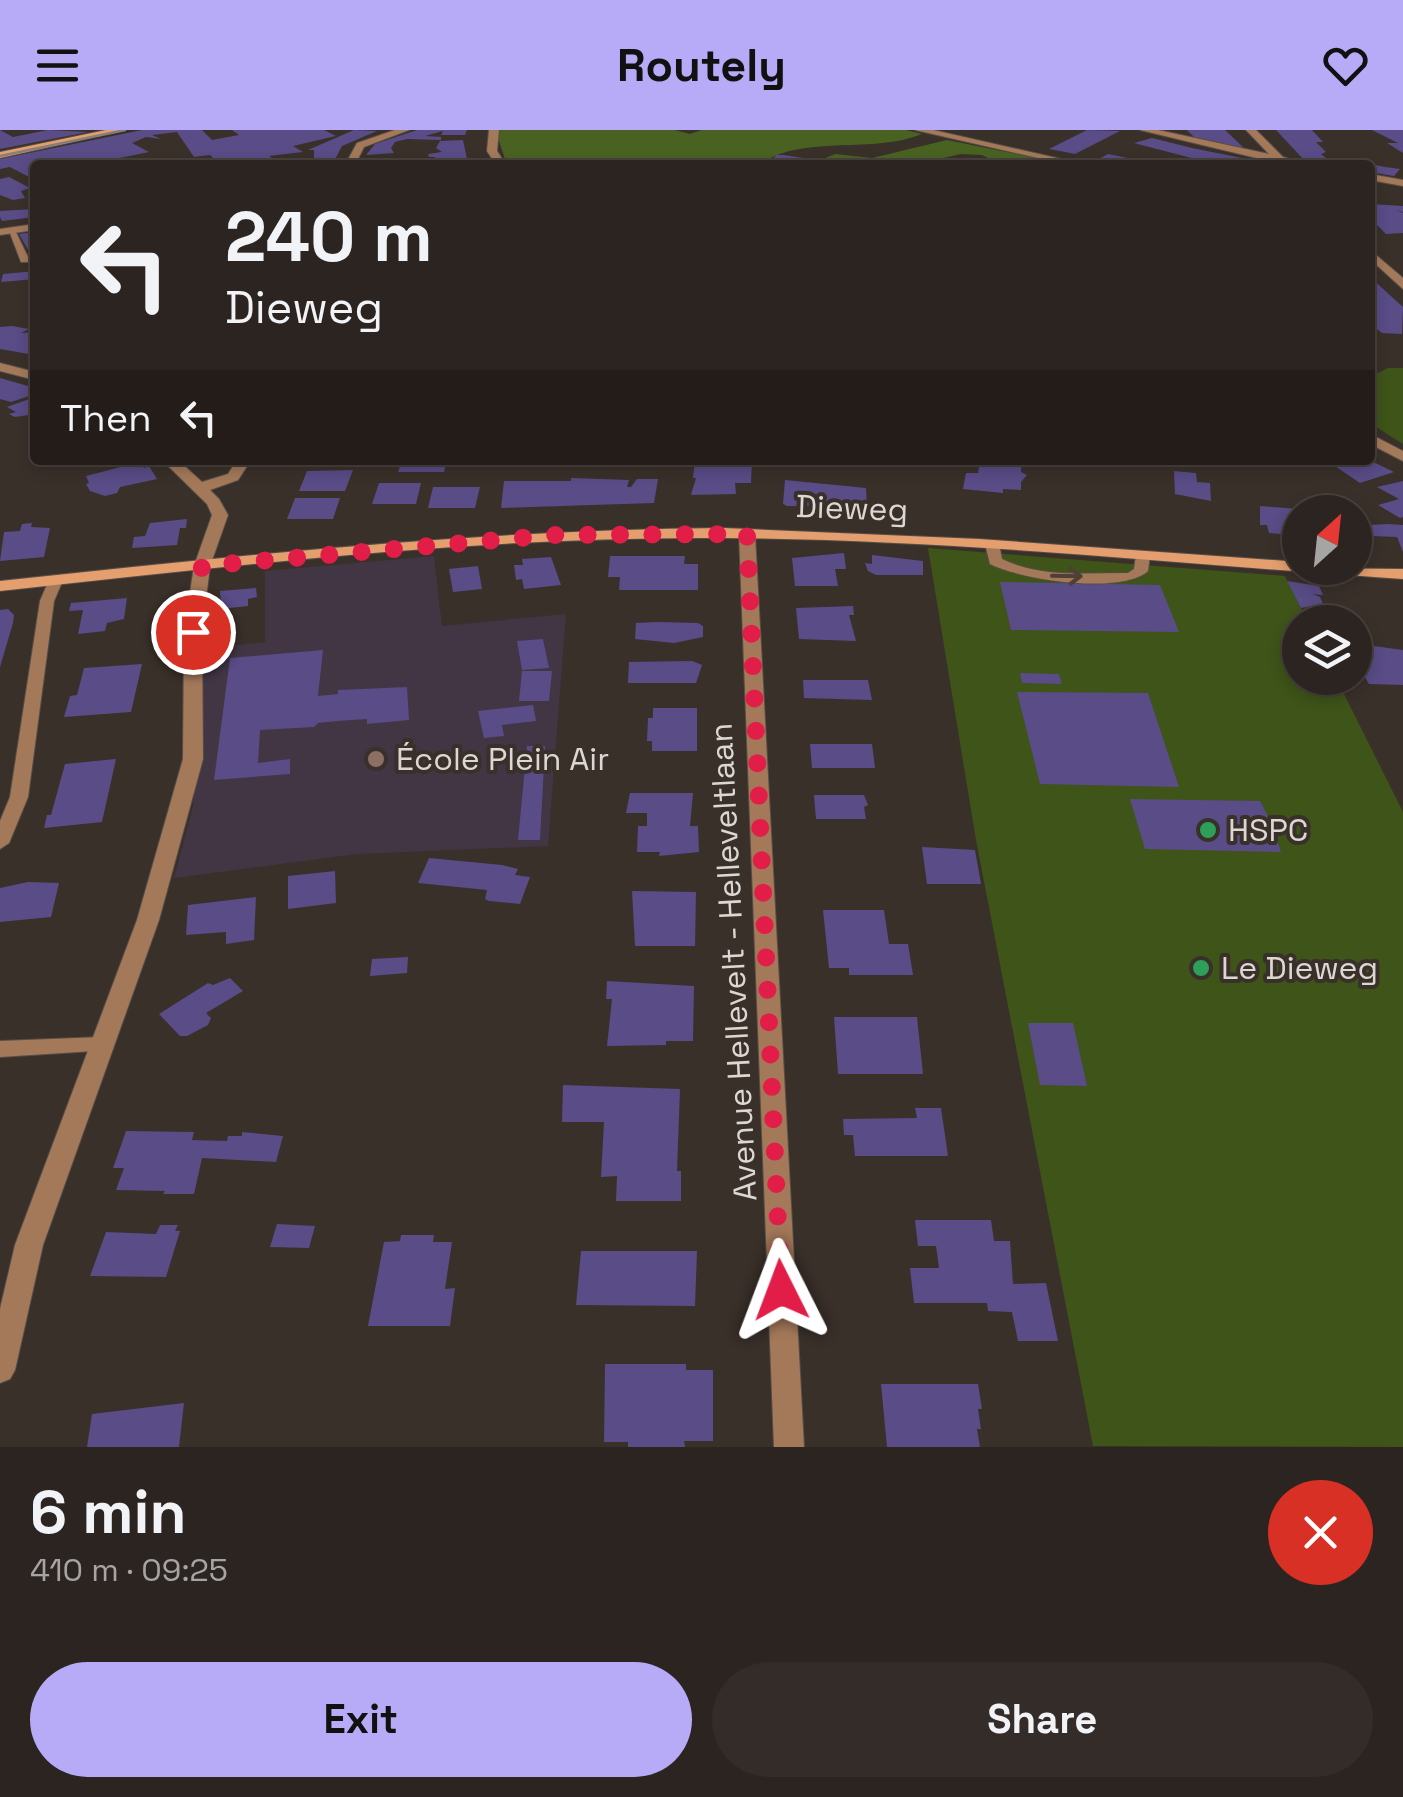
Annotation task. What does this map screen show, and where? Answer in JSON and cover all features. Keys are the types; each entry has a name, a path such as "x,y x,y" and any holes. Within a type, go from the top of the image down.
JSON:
{"street":[{"path":"0,154 120,130"},
{"path":"352,160 360,145 404,130"},
{"path":"494,130 492,151 497,160"},
{"path":"920,130 1059,160"},
{"path":"1145,130 1270,160"},
{"path":"1252,130 1280,160"},
{"path":"1375,178 1403,182"},
{"path":"1375,258 1403,285"},
{"path":"0,367 30,375"},
{"path":"1375,441 1403,458"},
{"path":"0,1370 29,1245 148,920 193,759 193,632 202,566 220,515 200,488 175,465"},
{"path":"200,488 233,477 241,465"},
{"name":"Dieweg","path":"0,586 554,535 747,534 992,544 1403,574"},
{"name":"Avenue Hellevelt - Helleveltlaan","path":"747,534 789,1447"}],"lane":[{"path":"6,231 26,260 30,260"},
{"path":"992,544 994,560 1006,567 1044,575 1130,577 1141,572 1142,556"},
{"path":"0,843 19,798 47,601 56,580"},
{"path":"0,1049 102,1045"}],"shaded area":[{"name":"École Plein Air","path":"434,556 442,626 566,614 548,846 357,854 174,878 193,807 204,649 265,642 265,571"}],"green space":[{"path":"500,130 675,130 690,134 702,130 906,130 922,134 881,143 796,150 767,160 505,160 497,135"},
{"path":"947,140 1047,160 992,160 982,155 961,154 935,160 823,159 835,154 872,158"},
{"path":"1388,368 1403,368 1403,444 1375,426 1375,374"},
{"name":"Le Dieweg","path":"928,548 1282,576 1282,585 1290,585 1300,605 1282,605 1282,695 1344,695 1403,812 1403,1447 1093,1446 976,840"}],"building":[{"path":"0,130 13,137 48,130 88,132 0,149"},
{"path":"142,130 202,130 212,140 239,135 232,130 324,130 336,136 293,146 303,152 269,156 274,160 215,160 210,155 194,157 177,132 152,135 161,139 146,137 132,143 149,152 110,160 30,160 29,177 10,167 0,169 0,159"},
{"path":"354,130 377,131 342,146 335,160 314,159 314,150 308,150"},
{"path":"417,130 467,130 465,135 441,135 443,131 425,136 441,140 407,139 395,142 391,148 394,153 366,155 375,144"},
{"path":"1087,130 1120,131 1075,154 1049,149"},
{"path":"1187,130 1225,130 1244,148 1196,139"},
{"path":"1276,130 1312,130 1323,142 1316,142 1326,152 1321,154 1337,160 1304,160"},
{"path":"1372,130 1403,130 1403,153 1387,143 1398,143"},
{"path":"1152,138 1247,159 1199,160 1134,143"},
{"path":"463,140 467,159 429,157 428,154 442,152 436,148 440,141"},
{"path":"1108,154 1137,160 1097,160"},
{"path":"784,155 816,160 770,160"},
{"path":"1375,165 1400,169 1394,176 1375,173"},
{"path":"9,177 30,188 21,191 25,198 13,200 0,195 0,179"},
{"path":"1375,204 1403,206 1403,212 1396,210 1403,213 1403,233 1386,234 1375,223"},
{"path":"30,209 30,218 2,221 0,211"},
{"path":"30,233 30,253 19,234"},
{"path":"30,271 30,279 1,282 3,274"},
{"path":"1375,282 1403,307 1402,334 1382,333 1375,328"},
{"path":"0,327 29,329 21,333 30,332 30,354 0,349"},
{"path":"0,378 30,387 30,396 11,402 0,399"},
{"path":"30,399 30,415 15,417 9,414 16,412 7,407"},
{"path":"1375,463 1394,472 1360,483 1333,465"},
{"path":"142,465 149,466 157,479 120,487 117,493 105,496 90,491 86,476"},
{"path":"400,465 446,465 444,472 398,472"},
{"path":"694,465 752,465 751,483 735,483 736,494 691,495"},
{"path":"979,465 1021,465 1021,472 1027,475 1021,490 1003,489 1003,493 963,489 966,473 978,473"},
{"path":"353,470 345,491 299,491 307,471"},
{"path":"1174,471 1196,473 1197,482 1210,483 1211,501 1175,494"},
{"path":"637,479 658,479 654,503 501,508 504,481 629,480 627,487"},
{"path":"785,480 866,488 867,507 787,506 783,504"},
{"path":"1403,481 1400,518 1378,505 1399,499 1377,487"},
{"path":"379,483 421,483 416,504 372,504"},
{"path":"433,487 480,487 475,508 428,508"},
{"path":"295,498 340,498 333,519 287,519"},
{"path":"1260,506 1282,508 1282,534 1269,533 1267,525 1260,525"},
{"path":"187,519 186,528 180,528 177,545 132,548 134,537 145,536 150,523"},
{"path":"32,523 31,527 50,528 44,557 0,561 4,532 20,531 22,524"},
{"path":"1372,525 1403,525 1403,552 1397,537 1372,536"},
{"path":"844,553 846,569 835,569 838,586 795,586 792,558"},
{"path":"872,555 923,561 923,575 876,575 868,571 865,563 872,564"},
{"path":"610,556 685,556 684,564 698,564 698,590 619,590 620,577 608,577"},
{"path":"551,557 561,585 524,589 522,579 516,580 514,565 523,565 522,559"},
{"path":"478,566 482,589 453,592 449,569"},
{"path":"1000,582 1160,585 1179,632 1011,630"},
{"path":"1289,585 1319,586 1323,595 1312,594 1320,597 1323,604 1299,605"},
{"path":"256,588 257,597 248,599 248,606 221,609 220,591"},
{"path":"127,598 124,619 107,623 105,631 78,634 83,610 69,611 71,603"},
{"path":"853,606 854,615 849,615 856,641 799,639 796,608"},
{"path":"8,609 14,615 13,623 0,667 0,610"},
{"path":"636,623 698,623 703,626 703,637 674,643 635,639"},
{"path":"543,639 549,668 522,670 517,641"},
{"path":"1372,646 1403,650 1403,685 1372,684"},
{"path":"323,650 318,696 338,694 338,690 407,687 409,720 367,724 367,719 260,730 258,763 290,759 290,774 214,780 230,658"},
{"path":"692,661 702,665 696,683 628,683 629,662"},
{"path":"142,664 131,712 64,717 70,696 77,695 84,668"},
{"path":"522,671 552,671 549,701 519,701"},
{"path":"1020,673 1059,674 1062,684 1022,683"},
{"path":"803,680 868,680 872,700 804,698"},
{"path":"1017,692 1148,693 1179,787 1040,784"},
{"path":"533,705 536,721 502,725 504,736 484,738 478,711"},
{"path":"653,708 697,708 697,751 652,751 652,741 647,741 648,718 653,718"},
{"path":"810,744 872,744 875,768 812,768"},
{"path":"527,746 545,746 540,840 518,840"},
{"path":"116,759 102,822 44,828 65,764"},
{"path":"630,793 693,793 690,826 698,826 699,852 659,856 660,852 637,852 638,826 647,826 647,813 626,813"},
{"path":"814,795 864,795 868,805 864,807 866,819 816,819"},
{"name":"HSPC","path":"1130,799 1260,801 1278,835 1275,834 1281,852 1145,849"},
{"path":"922,847 975,850 981,884 927,884"},
{"path":"429,858 502,865 518,869 515,875 530,877 520,904 489,901 485,899 487,890 418,883"},
{"path":"335,871 336,903 288,909 288,876"},
{"path":"28,882 59,883 51,917 0,922 0,888"},
{"path":"632,891 696,892 695,946 635,946"},
{"path":"256,897 254,940 226,944 226,932 186,935 188,905"},
{"path":"823,910 884,910 889,944 908,944 913,975 849,975 849,968 829,968"},
{"path":"408,957 407,973 370,976 372,959"},
{"path":"230,978 243,991 206,1013 211,1018 208,1025 187,1036 180,1036 159,1014 208,983 213,985"},
{"path":"607,981 694,986 693,1041 607,1046 612,999 606,999"},
{"path":"834,1017 917,1017 923,1074 838,1074"},
{"path":"1028,1023 1073,1023 1087,1086 1040,1085"},
{"path":"563,1085 680,1089 677,1171 681,1171 681,1201 616,1201 617,1176 601,1177 604,1122 562,1122"},
{"path":"915,1108 941,1108 948,1156 855,1156 853,1135 844,1135 843,1119 917,1118"},
{"path":"126,1131 194,1132 192,1140 227,1141 228,1136 242,1136 242,1132 283,1136 276,1162 202,1158 194,1194 163,1194 165,1191 116,1190 124,1168 113,1168"},
{"path":"915,1220 991,1220 994,1241 1010,1241 1013,1284 1046,1283 1058,1341 1018,1341 1012,1312 988,1311 987,1303 914,1303 910,1268 939,1268 936,1246 918,1246"},
{"path":"277,1224 315,1226 309,1248 270,1247"},
{"path":"160,1225 178,1225 175,1231 180,1231 166,1277 90,1276 106,1232 156,1234"},
{"path":"401,1235 434,1235 433,1242 452,1242 445,1289 455,1288 450,1326 368,1326 384,1242 400,1241"},
{"path":"581,1251 697,1251 695,1306 576,1305"},
{"path":"605,1364 686,1364 686,1370 713,1370 713,1441 684,1441 685,1447 628,1447 628,1442 604,1442"},
{"path":"881,1384 978,1384 982,1409 978,1409 980,1447 887,1447"},
{"path":"184,1403 179,1447 87,1447 92,1414"}],"tram line":[{"path":"0,156 125,130"}],"place":[{"name":"École Plein Air","path":"376,759"},
{"name":"HSPC","path":"1208,830"},
{"name":"Le Dieweg","path":"1201,968"}],"route":[{"path":"193,632 202,566 554,535 747,534 781,1290"}]}
